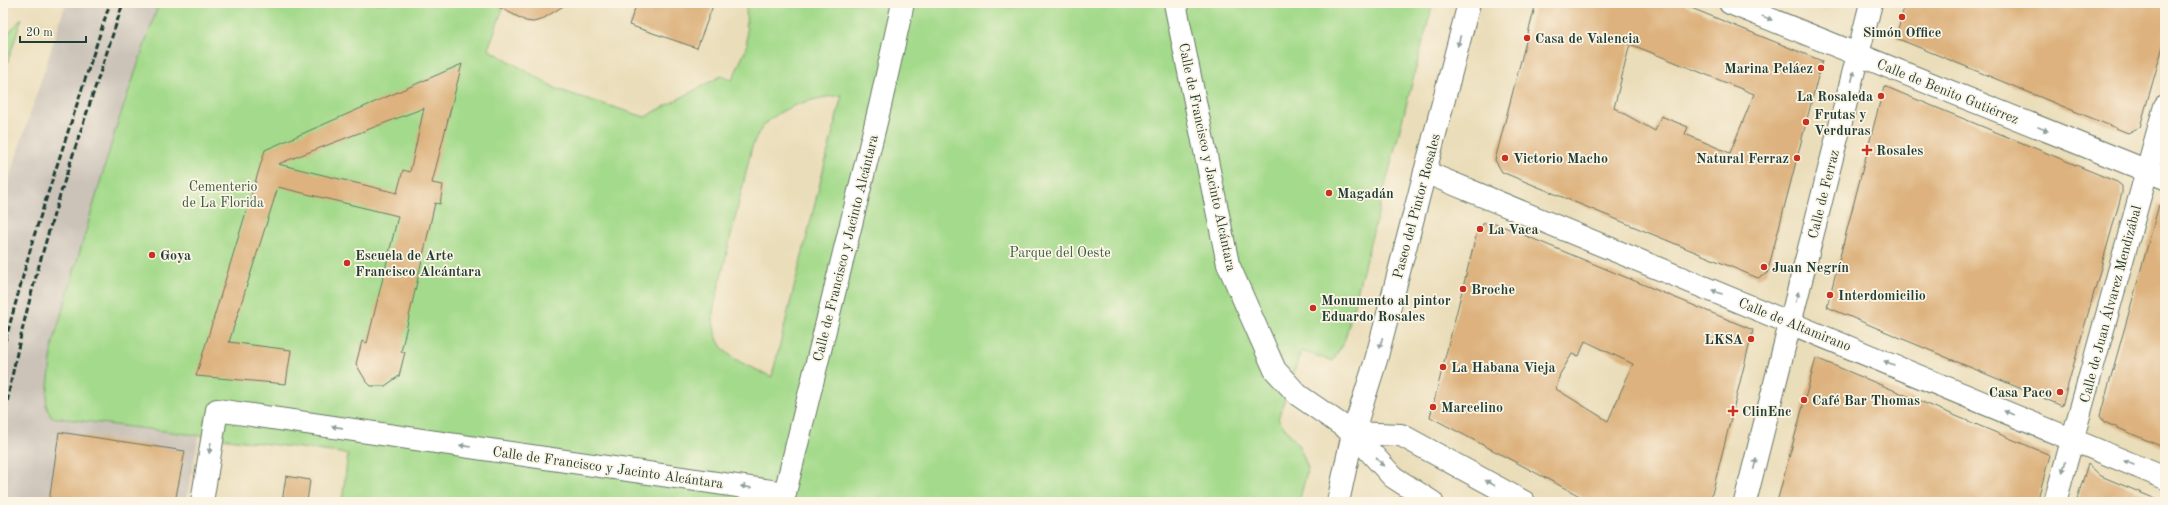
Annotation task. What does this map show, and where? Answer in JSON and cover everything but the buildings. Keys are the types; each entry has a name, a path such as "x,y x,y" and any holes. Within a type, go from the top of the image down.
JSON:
{"street":[{"name":"Calle de Francisco y Jacinto Alcántara","path":"202,502 217,410 782,498 880,106 903,3"},
{"name":"Calle de Francisco y Jacinto Alcántara","path":"1175,3 1231,270 1275,370 1298,395 1354,433 1393,477 1432,502"},
{"name":"Paseo del Pintor Rosales","path":"1338,502 1354,433 1376,360 1469,3"},
{"name":"Calle de Benito Gutiérrez","path":"1730,3 2156,174"},
{"name":"Calle de Ferraz","path":"1745,502 1871,3"},
{"name":"Calle de Juan Álvarez Mendizábal","path":"2054,502 2072,439 2156,174 2165,106"},
{"name":"Calle de Altamirano","path":"1425,172 1791,322 2165,478"},
{"path":"1354,433 1401,434 1524,502"}],"shaded area":[{"path":"66,3 159,3 116,128 53,343 190,435 199,436 186,502 3,502 3,198"},
{"path":"1809,3 1838,3 1825,10"}],"green space":[{"name":"Parque del Oeste","path":"159,3 505,3 488,49 559,90 645,117 721,76 732,80 747,47 746,3 1433,3 1345,339 1333,361 1301,351 1278,419 1299,446 1308,468 1299,502 342,502 348,454 51,417 46,405 53,343 116,128","holes":["842,95 772,377 738,361 729,354 722,347 717,338 714,326 713,311 752,147 760,130 770,120 788,108 820,98"]},
{"path":"22,18 3,76 3,40"}],"railway":[{"path":"3,349 34,236 110,3"},
{"path":"3,428 13,374 39,266 54,213 123,3"}],"place":[{"name":"Simón Office","path":"1902,17"},
{"name":"Casa de Valencia","path":"1527,38"},
{"name":"Marina Peláez","path":"1821,68"},
{"name":"La Rosaleda","path":"1881,96"},
{"name":"Frutas y Verduras","path":"1806,122"},
{"name":"Rosales","path":"1867,150"},
{"name":"Victorio Macho","path":"1505,158"},
{"name":"Natural Ferraz","path":"1797,158"},
{"name":"Magadán","path":"1329,193"},
{"name":"La Vaca","path":"1480,229"},
{"name":"Goya","path":"152,255"},
{"name":"Escuela de Arte Francisco Alcántara","path":"347,263"},
{"name":"Juan Negrín","path":"1764,267"},
{"name":"Broche","path":"1463,289"},
{"name":"Interdomicilio","path":"1830,295"},
{"name":"Monumento al pintor Eduardo Rosales","path":"1313,308"},
{"name":"LKSA","path":"1751,339"},
{"name":"La Habana Vieja","path":"1443,367"},
{"name":"Casa Paco","path":"2060,392"},
{"name":"Café Bar Thomas","path":"1804,400"},
{"name":"Marcelino","path":"1433,407"},
{"name":"ClinEnc","path":"1733,411"}],"park label":[{"name":"Cementerio de La Florida","path":"223,194"}]}
